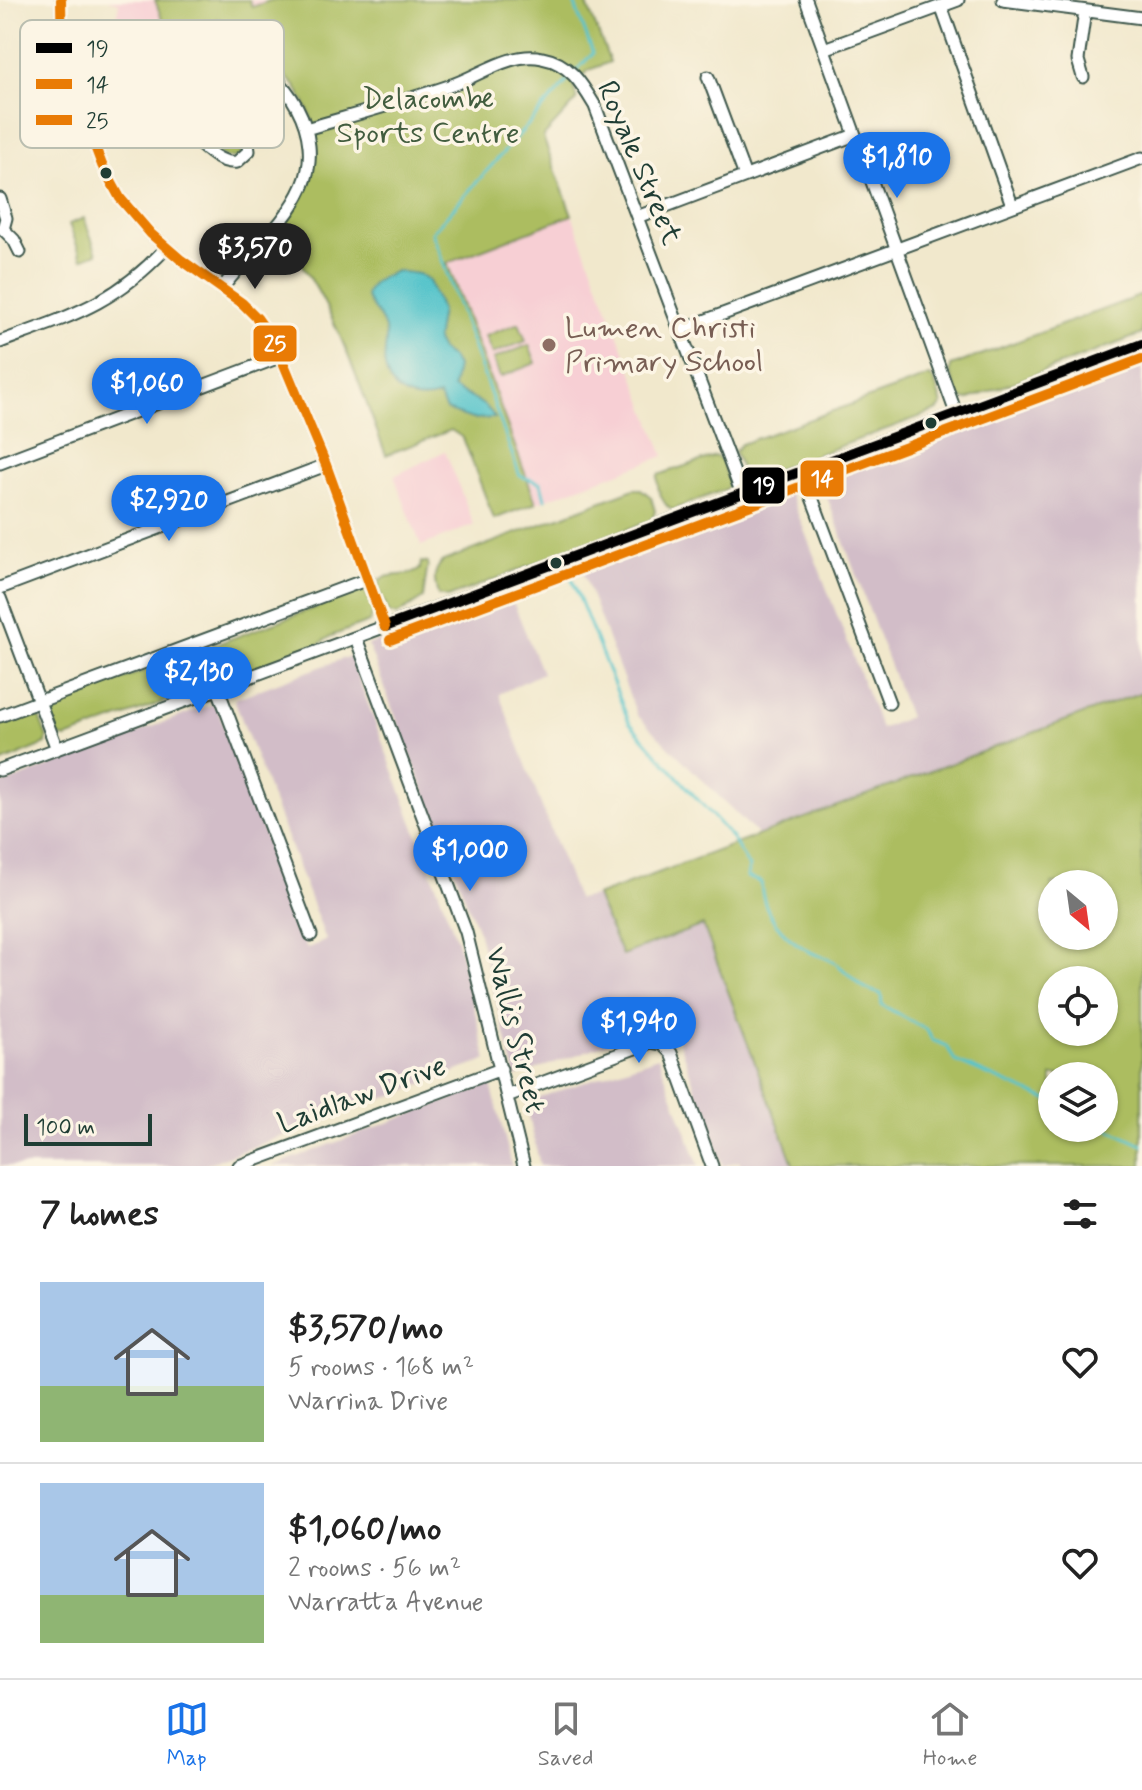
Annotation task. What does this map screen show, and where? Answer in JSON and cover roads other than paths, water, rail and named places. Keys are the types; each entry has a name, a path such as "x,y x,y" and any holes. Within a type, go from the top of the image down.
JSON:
{"street":[{"path":"61,0 61,20"},
{"path":"806,0 956,413"},
{"path":"824,49 958,0"},
{"path":"1003,0 1055,3 1085,11 1142,18"},
{"path":"941,6 1012,205"},
{"path":"1083,77 1078,60 1085,11"},
{"name":"Royale Street","path":"306,129 451,86 514,59 530,57 550,60 578,78 593,102 742,494"},
{"path":"708,77 745,176"},
{"path":"223,287 276,226 301,191 309,162 306,129 284,88"},
{"path":"637,217 855,135"},
{"path":"95,148 120,198 166,248 223,287 257,318 282,356 326,465 385,627"},
{"path":"207,148 223,161 237,162 249,148"},
{"path":"680,330 1142,158"},
{"path":"0,199 6,218 1,230 15,241 20,252"},
{"path":"0,342 105,300 138,277 166,248"},
{"path":"0,770 1142,344"},
{"path":"0,463 282,356"},
{"path":"0,588 326,465"},
{"path":"802,471 889,703"},
{"path":"0,716 368,579"},
{"path":"0,598 57,749"},
{"name":"Wallis Street","path":"356,638 466,932 524,1166"},
{"path":"218,689 311,935"},
{"path":"507,1096 651,1042 662,1044 671,1053 712,1166"},
{"name":"Laidlaw Drive","path":"239,1166 501,1069"}],"water":[{"path":"396,271 419,274 429,281 441,310 436,341 457,366 453,388 482,404 495,418 472,419 446,410 439,396 421,399 405,395 392,384 384,362 385,329 366,296 373,283"}],"waterway":[{"path":"573,0 593,53 575,72"},
{"path":"545,499 541,483 520,476 432,232 570,78"},
{"path":"569,572 629,722 732,838 749,867 747,877 761,882 765,904 782,931 810,952 837,964 864,987 881,994 882,1005 927,1030 932,1040 947,1046 955,1061 1038,1096"},
{"path":"1118,1134 1142,1145"}],"place":[{"name":"Lumen Christi Primary School","path":"549,345"}],"park label":[{"name":"Delacombe Sports Centre","path":"428,116"}]}
